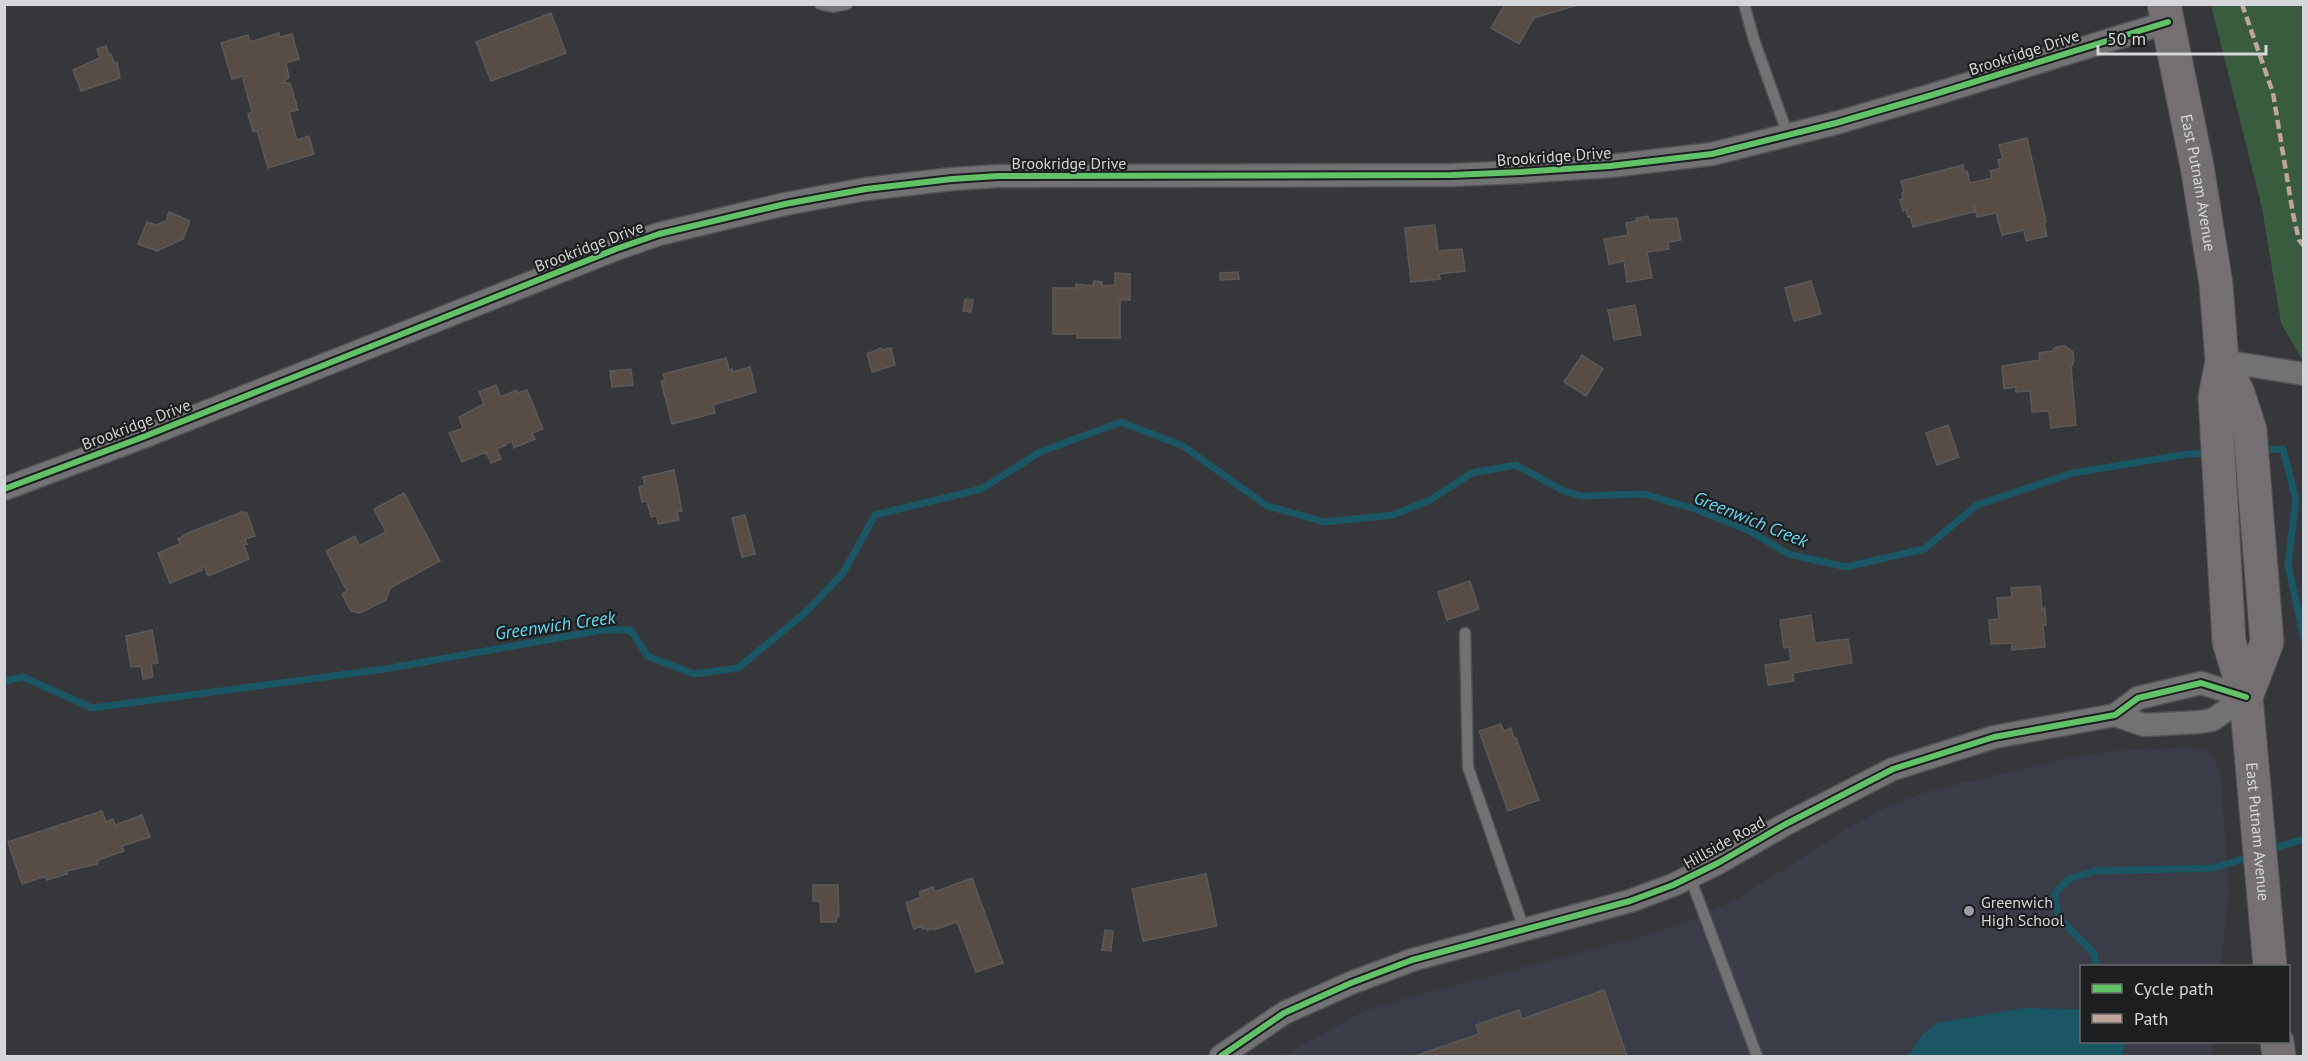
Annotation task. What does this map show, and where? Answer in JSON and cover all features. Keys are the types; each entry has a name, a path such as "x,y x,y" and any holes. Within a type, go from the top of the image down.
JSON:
{"main road":[{"name":"East Putnam Avenue","path":"2166,13 2207,225 2216,284 2222,361 2215,397 2229,642 2246,697 2270,965"},
{"name":"East Putnam Avenue","path":"2222,361 2238,393 2250,430 2267,642 2246,697"}],"street":[{"name":"Brookridge Drive","path":"4,489 616,249 659,234 703,223 866,189 998,176 1452,175 1521,172 1712,154 1932,95 2166,13"},
{"path":"2222,361 2304,374"},
{"name":"Hillside Road","path":"1221,1056 1284,1013 1351,983 1412,960 1630,901 1690,877 1893,769 1994,737 2115,715 2138,698 2201,683 2246,697"},
{"name":"Hillside Road","path":"2115,715 2144,725 2200,722 2212,720 2246,697"}],"lane":[{"path":"820,4 833,7 847,4"},
{"path":"1744,4 1754,40 1788,135"},
{"path":"1465,633 1468,767 1524,929"},
{"path":"1690,877 1757,1056"}],"shaded area":[{"name":"Greenwich High School","path":"2187,747 2206,750 2214,757 2221,778 2229,892 2221,965 2080,965 2080,1043 2213,1043 2211,1056 1283,1056 1364,1011 1422,993 1637,938 1686,922 1737,899 1850,827 1890,805 1929,791 2072,757 2113,751"}],"green space":[{"path":"2211,5 2303,5 2303,361 2281,323 2262,208"}],"water":[{"path":"2023,1008 2080,1009 2080,1043 2126,1043 2122,1056 1908,1056 1923,1034 1937,1023"}],"building":[{"path":"1501,4 1581,4 1534,18 1519,44 1491,28 1504,6"},
{"path":"551,13 566,53 491,81 476,42"},
{"path":"279,33 280,37 292,34 299,59 286,63 289,77 283,83 290,83 298,110 289,112 297,140 309,136 314,154 268,168 257,130 253,132 248,114 252,112 243,79 245,78 244,76 232,79 221,43 248,35 250,42"},
{"path":"106,46 114,63 117,62 120,78 81,91 73,70 100,58 97,49"},
{"path":"2027,138 2046,222 2044,223 2047,236 2026,241 2024,230 2002,235 1996,213 1977,217 1974,205 1974,212 1913,227 1910,216 1908,217 1906,210 1903,211 1900,200 1903,199 1902,193 1904,192 1901,181 1963,165 1970,183 1992,178 1990,171 2000,168 1998,160 2003,159 1999,145"},
{"path":"169,212 190,221 183,239 157,251 138,244 147,222 156,225 166,221"},
{"path":"1648,216 1649,220 1677,218 1681,240 1668,242 1669,249 1647,252 1652,278 1627,282 1624,261 1609,264 1604,239 1628,235 1626,223"},
{"path":"1435,225 1438,251 1462,249 1465,271 1439,274 1440,279 1411,282 1405,228"},
{"path":"1238,272 1239,279 1220,280 1220,273"},
{"path":"1115,273 1130,274 1130,300 1120,300 1120,338 1077,338 1077,334 1053,334 1053,288 1076,288 1076,284 1093,286 1094,281 1102,282 1102,286 1115,285"},
{"path":"1811,281 1821,314 1794,321 1785,288"},
{"path":"965,299 973,300 971,312 963,311"},
{"path":"1635,305 1641,335 1614,340 1608,310"},
{"path":"2065,346 2073,352 2074,362 2071,367 2076,425 2051,428 2049,411 2032,412 2030,391 2016,392 2016,387 2004,389 2002,366 2040,360 2039,353"},
{"path":"881,348 882,350 891,348 895,365 872,372 867,354"},
{"path":"1582,355 1603,369 1586,396 1564,382"},
{"path":"726,358 729,370 732,369 733,372 750,367 756,392 713,405 715,413 672,424 661,381 665,380 663,374"},
{"path":"631,369 633,385 612,387 610,371"},
{"path":"496,385 501,397 516,390 518,393 527,390 543,429 532,433 535,439 514,448 512,441 497,449 501,459 491,463 486,452 462,462 449,433 463,428 459,417 484,404 479,392"},
{"path":"1948,425 1959,457 1937,465 1926,433"},
{"path":"674,470 682,511 677,512 679,520 658,524 657,516 651,517 647,501 642,502 639,487 645,485 643,477"},
{"path":"404,493 440,561 390,588 386,600 360,613 351,611 342,594 347,591 326,551 355,536 359,546 386,532 374,509"},
{"path":"242,512 247,513 255,536 245,539 247,544 244,545 249,559 208,576 204,566 201,567 202,570 170,583 158,553 180,544 178,539 188,533"},
{"path":"745,515 755,554 742,557 732,518"},
{"path":"1470,581 1479,609 1447,620 1438,592"},
{"path":"2040,586 2042,609 2045,608 2046,625 2043,625 2045,647 2012,650 2012,643 1991,644 1989,620 1999,619 1997,598 2012,597 2011,588"},
{"path":"1811,615 1815,643 1848,639 1852,663 1793,673 1794,681 1768,685 1765,665 1791,661 1789,647 1784,648 1780,620"},
{"path":"152,630 158,663 151,664 153,677 143,679 141,666 131,667 126,636"},
{"path":"1501,724 1504,731 1511,728 1516,738 1539,800 1508,811 1479,731"},
{"path":"102,811 106,822 113,819 115,825 142,815 150,837 122,846 124,851 98,860 97,864 67,871 67,874 47,880 46,876 22,884 8,842"},
{"path":"1206,874 1217,926 1143,941 1132,889"},
{"path":"972,878 1003,963 976,972 957,922 934,930 934,928 923,929 922,926 914,929 906,903 921,897 919,892 933,887 935,892"},
{"path":"813,885 838,885 839,916 836,922 821,922 820,901 813,901"},
{"path":"1105,930 1113,931 1111,951 1102,950"},
{"path":"1604,990 1627,1056 1415,1056 1479,1034 1476,1025 1519,1010 1522,1019"}],"waterway":[{"name":"Greenwich Creek","path":"4,681 23,677 92,708 385,669 602,630 631,630 647,656 694,674 738,668 806,612 843,573 875,515 981,489 1040,452 1121,422 1183,446 1267,506 1325,522 1393,515 1430,500 1472,473 1516,465 1564,491 1582,496 1644,494 1695,509 1750,531 1788,554 1846,567 1924,549 1977,505 2073,473 2188,454 2209,453"},
{"name":"Greenwich Creek","path":"2262,450 2283,449 2296,500 2288,564 2304,639"},
{"path":"2268,850 2304,839"},
{"path":"2096,965 2094,953 2058,917 2055,893 2069,879 2095,871 2214,868 2252,856"}],"marked path":[{"path":"2242,4 2273,93 2293,214 2299,240 2304,246"}],"cycle path":[{"path":"4,489 143,437 616,249 659,234 785,204 866,189 998,176 1452,175 1610,166 1712,154 1836,123 2168,22"},
{"path":"1221,1056 1284,1013 1351,983 1412,960 1630,901 1673,885 1893,769 1994,737 2115,715 2138,698 2201,683 2246,697"}],"place":[{"name":"Greenwich High School","path":"1969,911"}]}
